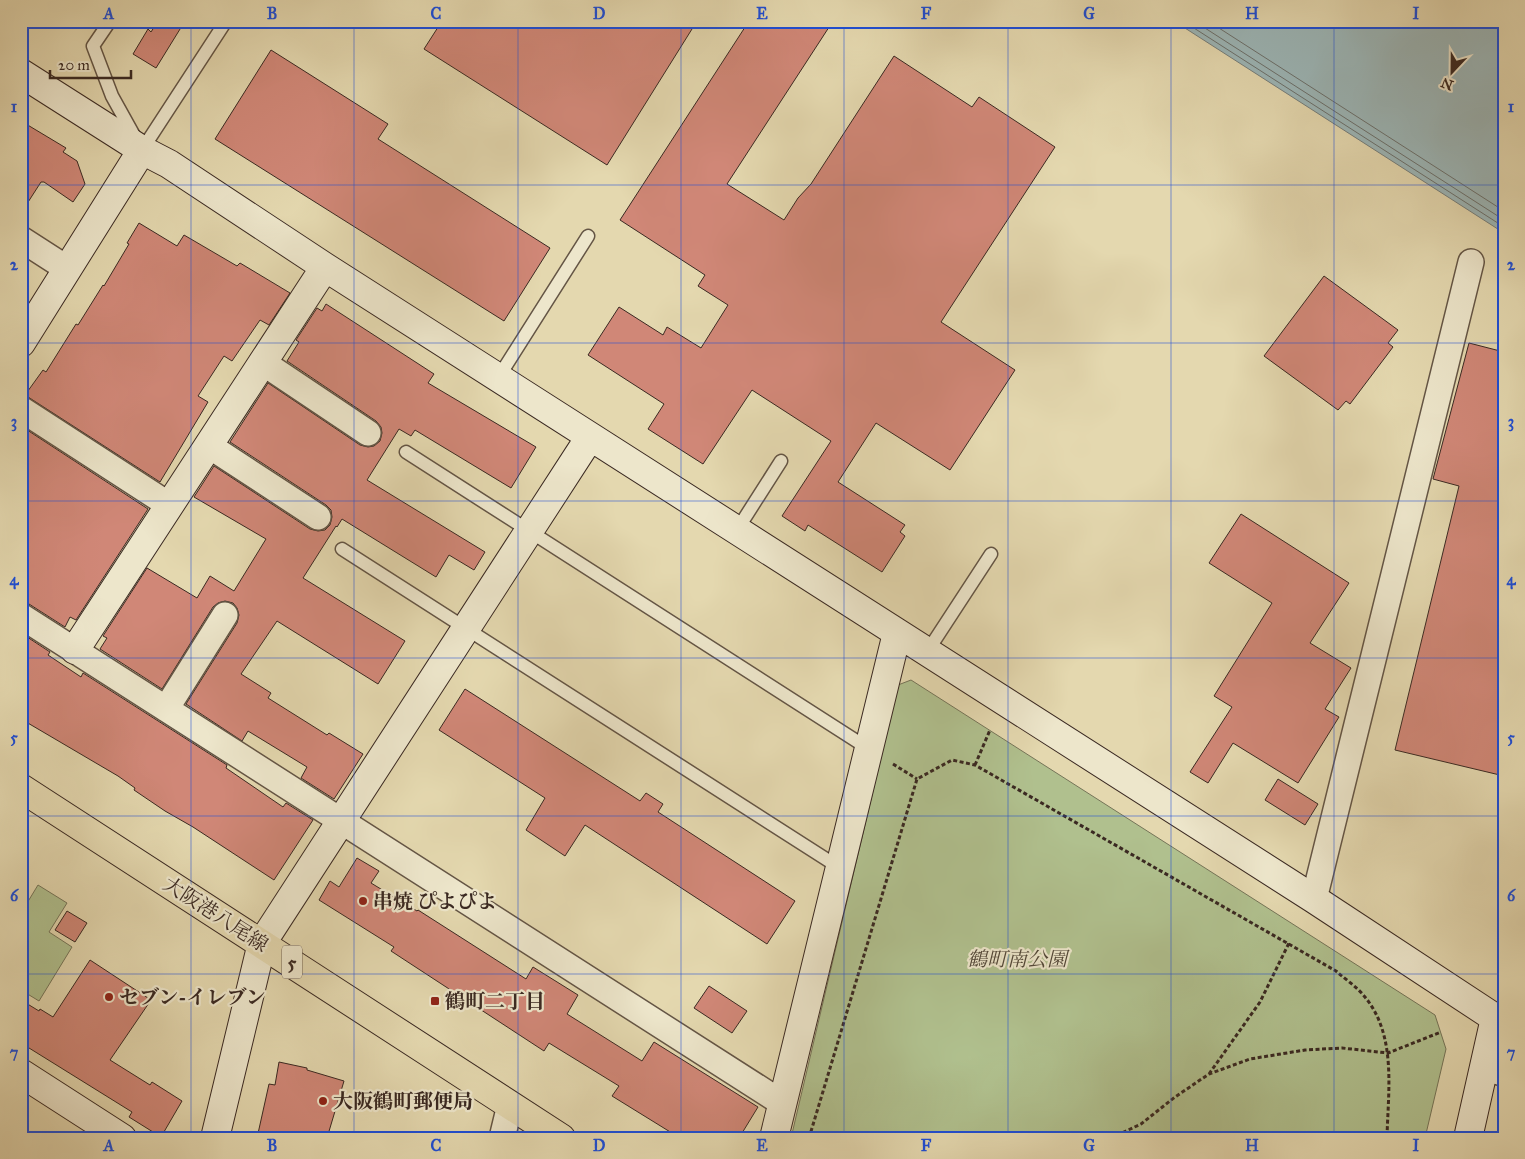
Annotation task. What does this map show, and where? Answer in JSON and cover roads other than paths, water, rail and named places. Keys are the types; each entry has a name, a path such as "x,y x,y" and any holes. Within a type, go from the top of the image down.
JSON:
{"main road":[{"name":"大阪港八尾線","path":"21,788 561,1138"}],"street":[{"path":"21,73 142,150 168,164 325,267 1314,900 1495,1018 1493,1078 1468,1138"},
{"path":"21,342 142,150"},
{"path":"21,239 66,268"},
{"path":"1314,900 1471,262"},
{"path":"75,650 325,267"},
{"path":"262,362 368,432"},
{"path":"21,409 169,505"},
{"path":"215,1138 262,943 590,437"},
{"path":"208,445 318,517"},
{"path":"21,616 782,1103"},
{"path":"166,709 225,616"},
{"path":"774,1138 897,633"},
{"path":"21,1073 122,1138"},
{"path":"502,1138 510,1105"}],"lane":[{"path":"110,21 94,46 112,96 142,150 226,21"},
{"path":"498,378 588,236"},
{"path":"406,452 869,749"},
{"path":"737,530 781,461"},
{"path":"342,549 840,868"},
{"path":"927,652 991,554"}],"water":[{"path":"1174,21 1504,21 1504,233 1490,224"}],"place":[{"name":"串焼 ぴよぴよ","path":"363,901"},
{"name":"セブン-イレブン","path":"109,997"},
{"name":"鶴町二丁目","path":"435,1001"},
{"name":"大阪鶴町郵便局","path":"323,1101"}],"park label":[{"name":"鶴町南公園","path":"1017,959"}]}
